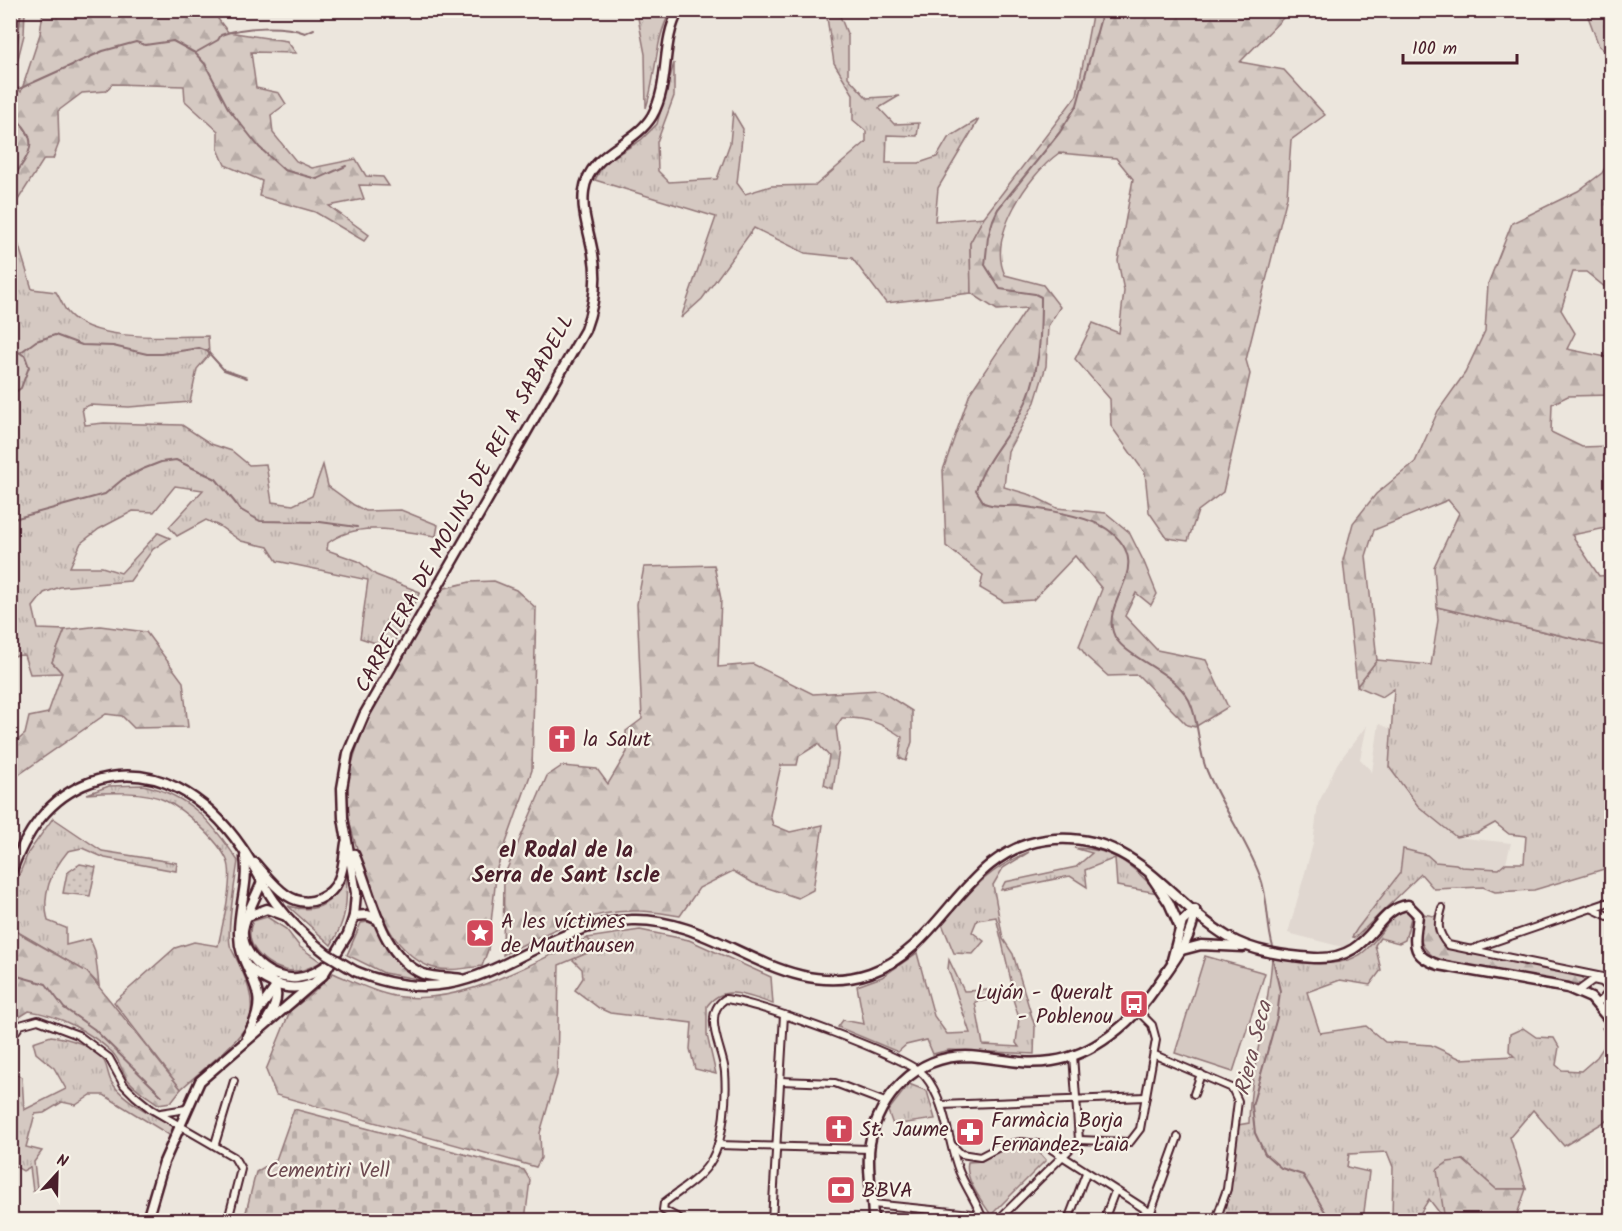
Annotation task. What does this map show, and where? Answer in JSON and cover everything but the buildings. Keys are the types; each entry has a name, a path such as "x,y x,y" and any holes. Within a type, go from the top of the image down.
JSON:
{"main road":[{"name":"CARRETERA DE MOLINS DE REI A SABADELL","path":"310,980 330,964 348,934 354,916 356,892 342,788 345,762 355,733 585,330 591,313 595,281 593,254 584,206 586,181 596,163 638,133 652,115 664,83 670,29 679,10"},
{"path":"10,875 29,834 54,803 86,784 117,776 147,777 176,785 188,792 219,818 244,851 283,893 306,902 323,897 334,888 341,872 347,838"},
{"path":"347,838 379,920 395,951 418,971 430,976 470,980"},
{"path":"244,851 286,916 327,954 355,971 385,982 411,986 437,986 470,980 580,931 633,920 664,923 691,930 790,974 819,979 846,978 875,971 903,955 925,936 982,870 1000,857 1026,845 1056,840 1090,841 1117,850 1142,865 1219,931 1248,946"},
{"path":"244,851 246,879 238,934 244,958 257,990 258,1012"},
{"path":"1142,865 1164,894 1180,928"},
{"path":"262,881 244,934 251,955 261,971 276,985 275,1005 267,1021"},
{"path":"1181,950 1201,945 1248,946 1292,956 1337,956 1359,946 1394,909 1408,905 1418,915 1414,938 1416,949 1431,962 1552,984 1578,991 1596,1003 1610,1021"},
{"path":"248,917 255,911 267,909 286,916"},
{"path":"1172,963 1180,928 1185,917 1195,910"},
{"path":"873,1221 870,1149 885,1102 901,1082 917,1070 944,1058 967,1056 1010,1063 1053,1061 1074,1055 1112,1035 1139,1012 1181,950 1191,933 1195,910"},
{"path":"354,916 367,915 379,920"},
{"path":"251,955 273,974 310,980"},
{"path":"250,968 276,985 310,980"},
{"path":"147,1221 164,1162 200,1081 310,980"},
{"path":"240,1045 276,985"}],"street":[{"path":"1470,950 1611,900"},
{"path":"1442,908 1437,924 1440,935 1448,945 1611,979"},
{"path":"1591,908 1611,918"},
{"path":"1585,974 1593,980 1602,982 1611,990"},
{"path":"1578,991 1593,980"},
{"path":"1596,1003 1611,990"},
{"path":"1610,1021 1611,990"},
{"path":"682,1221 663,1210 664,1203 697,1178 712,1160 722,1134 725,1072 713,1020 717,1004 725,999 743,1000 917,1070 929,1082 941,1105 958,1169 982,1218"},
{"path":"1079,1140 1130,1142 1140,1129 1156,1040 1152,1025 1139,1012"},
{"path":"772,1221 783,1015"},
{"path":"10,1040 20,1025 38,1020 74,1033 100,1049 109,1058 124,1085 160,1113 234,1157 241,1169 228,1221"},
{"path":"998,1221 1079,1140 1074,1055"},
{"path":"1155,1055 1233,1088 1238,1101 1227,1189 1216,1221"},
{"path":"1194,1094 1201,1074"},
{"path":"215,1144 234,1081"},
{"path":"780,1081 835,1083 885,1102"},
{"path":"941,1105 1146,1097"},
{"path":"160,1113 186,1109"},
{"path":"1148,1221 1178,1137"},
{"path":"952,1145 962,1154 980,1157 1001,1146 1021,1142 1045,1145 1162,1221"},
{"path":"718,1145 870,1149"},
{"path":"1068,1221 1086,1173"},
{"path":"1104,1221 1115,1191"},
{"path":"873,1204 982,1218"},
{"path":"929,1221 931,1210"}],"shaded area":[{"path":"1379,724 1391,729 1389,767 1456,837 1511,843 1506,863 1500,869 1461,867 1456,864 1435,862 1427,855 1404,849 1400,873 1357,929 1346,948 1288,933 1313,844 1318,804 1337,764 1367,725 1360,759 1372,772"}],"green space":[{"path":"11,10 25,11 24,35 12,82 21,92 40,34 43,11 230,11 218,19 228,32 287,41 296,53 251,52 256,88 279,93 286,104 271,115 273,133 296,161 312,168 356,159 366,176 383,177 389,186 359,185 364,199 329,206 369,235 364,241 315,212 259,196 262,181 225,165 218,149 218,131 185,101 184,86 112,84 106,91 82,93 58,111 59,143 53,159 44,159 11,211"},
{"path":"1093,10 1285,11 1285,16 1240,62 1284,70 1325,115 1291,140 1287,197 1246,360 1250,374 1223,492 1198,511 1188,541 1167,538 1149,512 1145,473 1111,426 1110,399 1075,359 1093,323 1119,333 1124,291 1118,261 1133,179 1116,158 1059,153 1035,176 1024,191 1006,226 1001,243 1001,260 1005,275 1043,285 1060,307 1048,326 1046,366 1035,402 1008,451 1004,487 1031,495 1057,508 1106,513 1129,532 1157,594 1151,605 1136,593 1125,616 1157,650 1206,660 1228,707 1195,727 1187,725 1138,675 1108,676 1087,657 1079,646 1102,589 1075,556 1033,600 1004,602 980,588 983,575 946,546 943,470 970,393 1027,308 997,310 971,293 970,243 984,217 1077,95"},
{"path":"644,11 671,11 661,33 646,108 645,54 638,18"},
{"path":"826,11 838,11 848,36 848,77 867,98 899,96 879,108 894,124 919,123 917,136 887,135 886,163 919,163 937,157 948,138 979,119 938,188 935,221 984,217 970,243 971,293 886,303 852,258 805,253 754,228 702,299 681,318 716,217 595,180 604,163 641,140 657,124 674,63 674,96 657,142 658,171 669,182 717,179 730,143 733,112 743,129 737,183 745,194 771,186 816,185 866,142 866,131 853,120 853,94 834,63"},
{"path":"1586,11 1611,11 1611,56 1599,46"},
{"path":"1611,157 1611,289 1586,272 1573,272 1561,310 1575,333 1567,349 1611,358 1611,395 1568,396 1552,404 1551,432 1582,447 1611,446 1611,527 1572,535 1599,576 1611,575 1611,647 1437,607 1434,567 1459,513 1448,500 1374,530 1366,556 1377,660 1357,686 1343,560 1353,523 1376,494 1415,462 1438,411 1465,373 1485,331 1488,284 1512,223 1578,191 1602,173"},
{"path":"11,242 18,243 32,289 56,292 68,313 80,323 96,329 134,336 208,336 209,355 197,369 190,402 129,407 90,405 82,408 85,425 104,423 182,425 211,444 232,451 249,465 266,464 272,502 293,505 312,496 323,465 328,486 354,505 366,511 401,510 438,525 436,536 366,529 340,536 328,543 327,550 358,561 376,575 420,592 391,648 360,638 368,580 277,561 268,547 241,541 206,520 177,536 169,527 203,490 175,486 154,512 133,511 99,529 81,543 70,567 102,567 121,573 158,533 170,538 153,549 130,581 60,587 44,593 33,607 38,629 65,630 52,662 62,673 30,674 24,655 11,656"},
{"path":"714,565 721,599 718,667 753,664 813,694 879,690 912,711 912,742 906,761 899,758 902,737 874,722 842,718 836,727 839,750 833,789 824,785 829,756 818,744 799,756 797,765 781,765 770,815 773,825 790,832 823,825 813,890 798,898 753,883 733,871 699,888 680,916 639,911 603,914 568,924 503,955 504,876 547,776 562,766 597,769 608,784 627,752 626,731 642,719 637,604 644,567"},
{"path":"494,581 516,590 536,608 532,770 497,868 488,950 482,966 455,969 434,968 411,955 396,940 384,920 351,828 348,806 349,780 357,747 377,701 441,589 470,582"},
{"path":"1437,607 1611,647 1611,867 1534,890 1495,892 1483,887 1434,889 1421,874 1355,938 1352,937 1357,929 1400,873 1403,849 1427,855 1435,862 1456,864 1461,867 1499,869 1506,863 1524,863 1526,836 1509,834 1495,823 1477,833 1456,837 1418,806 1389,767 1394,689 1382,697 1357,686 1377,660 1431,665 1438,620"},
{"path":"100,626 146,632 183,682 188,727 134,728 122,716 106,714 11,780 11,746 25,734 29,717 48,713 62,673 52,662 65,630"},
{"path":"143,785 174,796 199,813 219,834 238,861 229,941 248,985 250,1016 247,1025 234,1042 181,1089 114,1002 175,948 194,942 218,946 227,902 229,868 223,852 216,843 200,826 172,804 156,797 137,794 87,794 109,786"},
{"path":"53,818 102,851 177,863 176,871 105,858 82,848 68,851 57,867 47,893 48,921 66,928 66,945 90,939 95,951 99,985 87,972 11,928 10,897 28,853"},
{"path":"1074,848 1100,851 1121,860 1140,874 1158,893 1117,886 1115,858 1085,870 1087,887 1070,876 1001,890 1005,882 1076,867 1092,853"},
{"path":"1029,852 1003,868 993,885 1003,939 1013,954 1035,1027 1034,1054 949,1050 933,1054 927,1040 906,1045 898,1052 838,1027 843,1020 864,1024 857,986 882,977 917,953 934,1016 947,1034 970,1033 948,969 949,960 964,991 1013,989 996,917 977,920 972,932 984,941 973,954 954,953 942,924 981,882 1014,859","holes":["1012,996 1019,1018 1016,1043 1019,1047 983,1045 975,1002"]},
{"path":"80,864 96,867 90,896 63,893 67,873"},
{"path":"346,874 345,911 340,928 331,945 288,906 309,909 324,904 331,899"},
{"path":"1406,911 1412,914 1405,940 1399,943 1380,938 1375,945 1381,970 1370,985 1340,980 1307,992 1320,1033 1366,1026 1385,1042 1431,1045 1461,1059 1514,1056 1509,1051 1510,1034 1523,1028 1536,1037 1554,1038 1559,1047 1556,1065 1562,1070 1581,1071 1597,1057 1609,1039 1602,1028 1607,1027 1611,1033 1611,1118 1564,1146 1533,1110 1510,1137 1526,1189 1496,1189 1463,1160 1442,1197 1445,1220 1429,1199 1416,1220 1392,1220 1393,1167 1387,1152 1349,1154 1347,1167 1369,1172 1363,1220 1220,1220 1226,1199 1238,1125 1249,1123 1250,1102 1272,957 1321,964 1346,961 1367,949 1396,913"},
{"path":"1423,914 1440,917 1437,924 1449,945 1582,974 1585,985 1441,962 1428,952 1422,942"},
{"path":"267,917 286,929 300,947 321,962 297,971 285,970 267,962 254,948 250,930 253,921"},
{"path":"368,922 375,925 400,965 422,980 384,973 347,955 361,923"},
{"path":"10,928 87,972 181,1089 171,1102 158,1104 140,1092 126,1077 112,1052 74,1026 52,1016 29,1011 15,1020 10,1000"},
{"path":"640,930 689,940 771,977 773,1004 738,993 729,993 714,999 707,1006 707,1035 716,1074 695,1069 690,1049 692,1023 610,1013 599,1008 575,990 583,978 582,969 572,959 596,949 587,938"},
{"path":"587,938 597,949 559,965 557,1075 540,1133 541,1158 536,1167 276,1095 266,1070 290,1011 333,973 370,989 394,996 419,998 445,995 494,981"},
{"path":"1205,956 1265,973 1233,1072 1175,1053"},
{"path":"51,1036 73,1041 100,1055 112,1083 118,1090 140,1108 173,1125 171,1136 104,1095 91,1095 76,1105 62,1102 44,1113 35,1114 26,1147 42,1151 34,1162 37,1188 33,1191 30,1167 23,1171 11,1164 12,1073 22,1077 24,1110 66,1089 54,1068 36,1053 33,1042"},
{"path":"909,1084 927,1091 935,1119 893,1125 888,1111"},
{"name":"Cementiri Vell","path":"294,1109 524,1170 530,1180 525,1220 244,1220 256,1172 276,1160"},
{"path":"1023,1147 1037,1150 1046,1160 991,1215 971,1183 967,1169 968,1162 982,1161 1002,1150"},
{"path":"1463,1160 1496,1189 1526,1189 1515,1220 1445,1220 1437,1170 1448,1162"},
{"path":"141,1214 140,1220 14,1220 23,1218"}],"waterway":[{"path":"10,63 17,48 21,10"},
{"path":"1103,10 1077,105 1060,132 998,209 988,237 985,265 1000,289 1041,297 1041,328 1038,357 1027,400 985,469 976,490 984,503 988,505 1040,509 1088,520 1107,529 1121,542 1127,556 1128,568 1114,607 1113,632 1126,649 1171,680 1189,700 1193,708 1207,771 1260,876 1273,947"},
{"path":"195,53 218,40 221,35 230,32 252,28 275,28 305,33 314,29"},
{"path":"10,93 103,51 136,42 145,45 173,41 195,53 205,64 228,108 259,147 284,170 317,179 346,166"},
{"path":"10,113 27,131 30,139 28,154 10,182"},
{"path":"21,352 36,341 55,335 82,345 113,346 147,354 199,348 207,351 224,370 247,378"},
{"path":"10,347 25,356 29,367 21,388 10,396"},
{"path":"10,520 105,494 123,479 143,469 161,462 176,460 216,479 241,510 260,521 320,522 357,527"},
{"name":"Riera Seca","path":"1273,960 1280,991 1277,1017 1252,1106 1255,1133 1265,1154 1281,1168 1303,1175 1330,1220"},
{"path":"10,974 46,984 64,1008 94,1029 162,1096"}],"place":[{"name":"la Salut","path":"562,739"},
{"name":"A les víctimes de Mauthausen","path":"480,933"},
{"name":"Luján - Queralt - Poblenou","path":"1134,1004"},
{"name":"St. Jaume","path":"839,1129"},
{"name":"Farmàcia Borja Fernandez, Laia","path":"970,1132"},
{"name":"BBVA","path":"841,1190"}],"district":[{"name":"el Rodal de la Serra de Sant Iscle","path":"566,862"}]}
